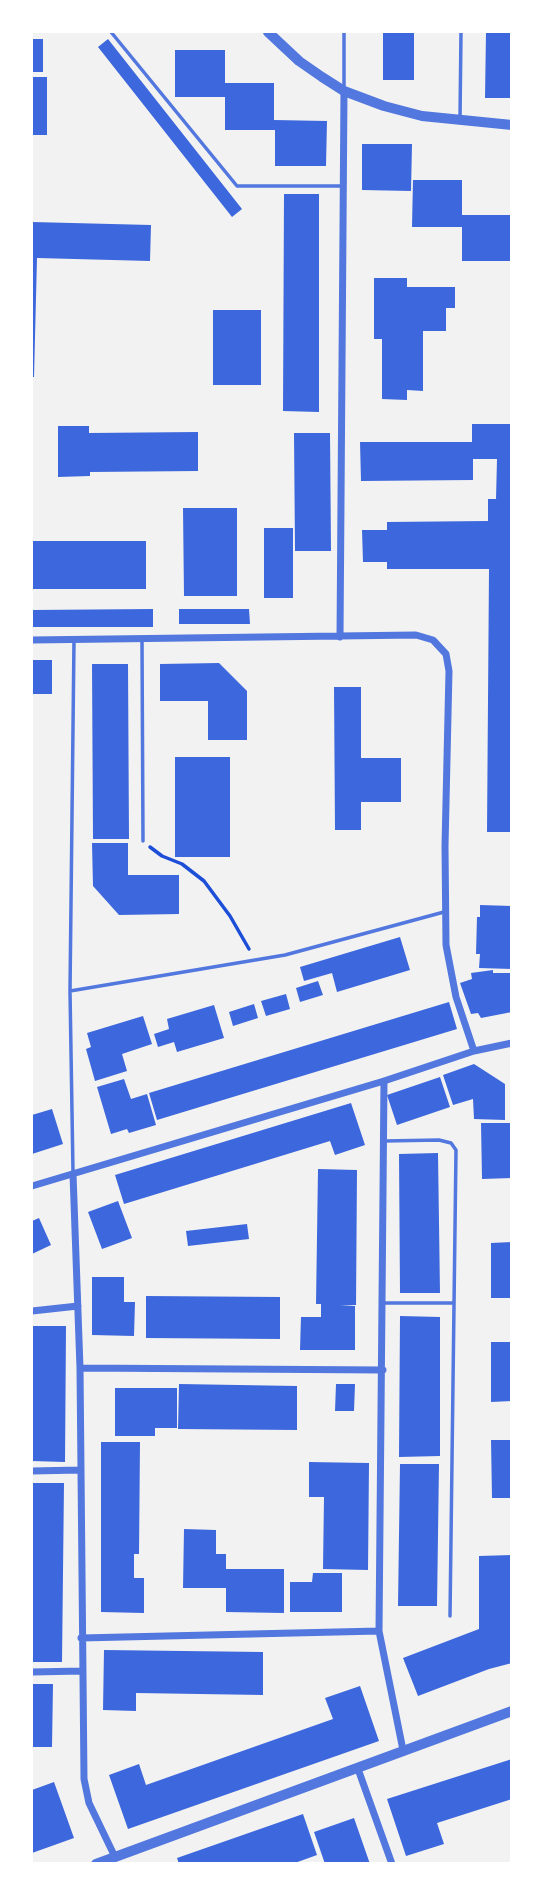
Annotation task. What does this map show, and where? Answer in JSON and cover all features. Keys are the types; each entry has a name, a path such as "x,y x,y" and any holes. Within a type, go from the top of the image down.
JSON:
{"street":[{"path":"268,32 299,61 344,91 410,113 460,121 512,125"},
{"path":"340,636 344,91"},
{"path":"32,640 416,635 433,640 446,654 449,671 446,945 450,973 474,1051"},
{"path":"32,1186 384,1081 474,1051 512,1043"},
{"path":"384,1081 379,1631 403,1750"},
{"path":"73,1174 80,1368 84,1779 89,1803 115,1857"},
{"path":"32,1311 78,1306"},
{"path":"80,1368 383,1370"},
{"path":"32,1471 80,1470"},
{"path":"81,1637 379,1631"},
{"path":"32,1672 82,1671"},
{"path":"96,1864 512,1712"},
{"path":"358,1769 393,1864"}],"lane":[{"path":"111,32 237,186 343,186"},
{"path":"344,32 344,91"},
{"path":"460,121 461,32"},
{"path":"73,1174 70,991 74,640"},
{"path":"142,640 143,841"},
{"path":"70,991 285,955 446,911"},
{"path":"384,1141 439,1140 451,1143 456,1150 450,1616"},
{"path":"384,1303 454,1303"}],"path":[{"path":"143,841 162,856 182,864 204,881 230,916 256,960"}],"building":[{"path":"383,32 414,32 414,80 383,80"},
{"path":"486,32 512,32 512,98 485,98"},
{"path":"32,39 43,39 43,72 32,72"},
{"path":"108,39 242,209 232,217 98,47"},
{"path":"175,50 225,50 225,83 274,83 274,120 327,121 326,166 275,166 275,130 225,130 225,97 175,97"},
{"path":"32,77 47,77 47,135 32,135"},
{"path":"362,144 412,144 411,191 362,190"},
{"path":"413,180 462,180 462,215 512,215 512,261 462,261 462,227 412,227"},
{"path":"284,194 319,194 319,412 283,411"},
{"path":"32,222 151,225 150,261 37,258 34,377 32,377"},
{"path":"374,278 407,278 407,287 455,287 455,308 446,308 446,331 423,331 423,391 407,390 407,400 382,399 382,339 374,339"},
{"path":"213,310 261,310 261,385 213,385"},
{"path":"472,424 512,424 512,832 487,832 489,569 387,569 387,562 363,562 362,530 387,530 387,522 488,521 488,499 496,499 497,459 473,459 473,480 361,481 360,442 472,442"},
{"path":"58,426 89,426 89,433 198,432 198,471 90,472 90,476 58,477"},
{"path":"294,433 330,433 331,551 295,551"},
{"path":"183,508 237,508 237,596 184,596"},
{"path":"264,528 293,528 293,598 264,598"},
{"path":"32,541 146,541 146,589 32,589"},
{"path":"153,609 153,627 33,627 32,610"},
{"path":"179,609 249,609 250,624 179,624"},
{"path":"32,660 52,660 52,694 32,694"},
{"path":"219,663 247,691 247,740 208,740 208,701 160,701 160,664"},
{"path":"92,664 128,664 129,839 93,839"},
{"path":"334,687 361,687 361,758 401,758 401,802 361,802 361,830 335,830"},
{"path":"175,757 230,757 230,857 175,857"},
{"path":"92,843 128,843 128,875 179,875 179,914 119,915 93,886"},
{"path":"480,905 512,906 512,969 479,968 480,954 476,954"},
{"path":"400,937 410,970 337,992 332,973 304,981 300,967"},
{"path":"493,970 493,973 512,973 512,1012 481,1018 478,1013 471,1014 460,983 472,979 471,973"},
{"path":"318,981 323,995 300,1002 296,988"},
{"path":"286,994 290,1009 266,1016 261,1001"},
{"path":"449,1002 457,1029 157,1120 149,1093"},
{"path":"254,1004 258,1018 233,1026 229,1012"},
{"path":"214,1005 224,1038 177,1052 174,1042 158,1047 154,1034 169,1029 167,1019"},
{"path":"143,1016 152,1044 122,1054 127,1071 95,1081 86,1049 91,1047 87,1033"},
{"path":"474,1064 505,1084 505,1120 474,1119 473,1099 453,1105 443,1075"},
{"path":"440,1077 450,1107 397,1125 387,1095"},
{"path":"124,1079 131,1099 147,1094 156,1125 129,1133 127,1129 111,1134 97,1087"},
{"path":"351,1103 365,1145 335,1155 330,1141 124,1204 115,1175"},
{"path":"52,1109 63,1144 32,1154 32,1115"},
{"path":"481,1123 512,1123 512,1178 482,1179"},
{"path":"438,1153 440,1293 400,1293 399,1154"},
{"path":"318,1169 357,1170 356,1305 340,1305 355,1306 355,1350 300,1350 301,1317 321,1317 321,1304 316,1304"},
{"path":"118,1201 132,1238 102,1249 88,1212"},
{"path":"39,1218 51,1245 32,1254 32,1221"},
{"path":"247,1224 249,1239 188,1246 186,1231"},
{"path":"512,1242 512,1298 491,1298 491,1243"},
{"path":"92,1277 124,1277 124,1302 135,1302 134,1336 92,1335"},
{"path":"146,1296 280,1297 280,1339 146,1338"},
{"path":"400,1316 440,1317 440,1456 399,1457"},
{"path":"32,1326 66,1326 65,1462 32,1461"},
{"path":"491,1342 512,1342 512,1401 491,1402"},
{"path":"179,1384 297,1386 297,1430 178,1429"},
{"path":"336,1384 355,1384 354,1411 335,1411"},
{"path":"115,1388 177,1388 177,1428 155,1428 155,1436 115,1436"},
{"path":"491,1440 512,1440 512,1498 492,1498"},
{"path":"101,1442 140,1442 139,1554 134,1554 134,1578 144,1578 144,1613 101,1612"},
{"path":"309,1462 369,1463 368,1570 323,1569 324,1497 309,1497"},
{"path":"400,1464 439,1464 437,1606 398,1606"},
{"path":"32,1483 64,1483 62,1662 32,1662"},
{"path":"184,1529 216,1530 216,1554 226,1554 226,1569 284,1569 284,1613 226,1612 226,1588 183,1588"},
{"path":"512,1555 512,1663 418,1696 403,1658 479,1629 479,1556"},
{"path":"313,1573 342,1573 342,1612 290,1612 290,1582 312,1582"},
{"path":"104,1650 263,1652 263,1695 136,1693 136,1711 103,1710"},
{"path":"32,1684 53,1684 52,1747 32,1747"},
{"path":"360,1686 379,1741 128,1829 109,1775 139,1764 146,1785 333,1719 325,1698"},
{"path":"512,1759 512,1799 437,1823 444,1844 406,1856 387,1799"},
{"path":"54,1782 74,1838 32,1853 32,1790"},
{"path":"303,1814 317,1855 292,1864 179,1864 177,1858"},
{"path":"354,1818 370,1864 325,1864 314,1832"}]}
